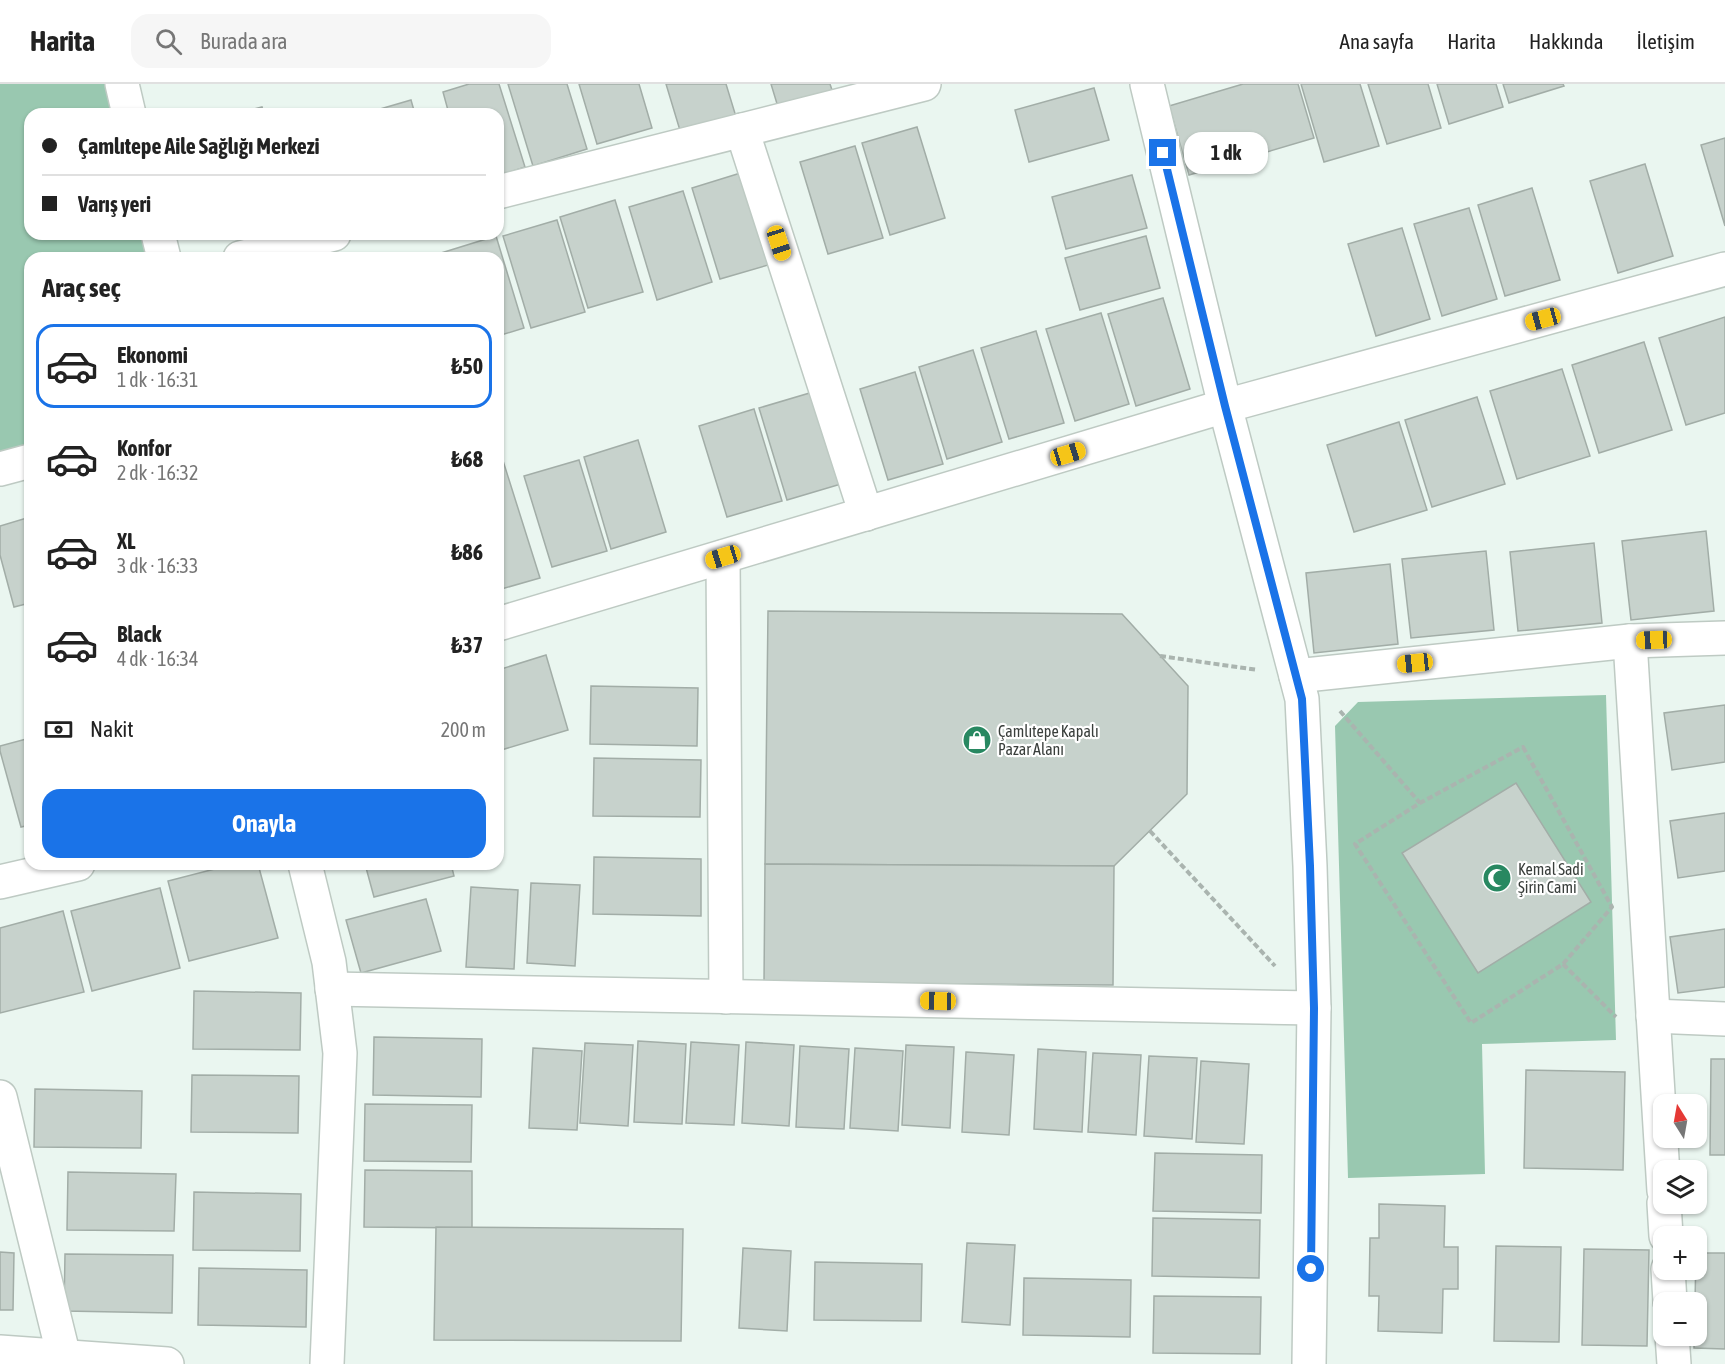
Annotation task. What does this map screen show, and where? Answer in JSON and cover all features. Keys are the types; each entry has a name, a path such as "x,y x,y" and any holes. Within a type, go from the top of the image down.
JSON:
{"street":[{"path":"122,84 128,108"},
{"path":"504,190 924,84"},
{"path":"1147,84 1225,406 1302,699 1314,1008 1309,1364"},
{"path":"742,130 866,514"},
{"path":"264,252 310,240"},
{"path":"504,622 1225,406 1725,269"},
{"path":"0,469 24,463"},
{"path":"723,557 726,997"},
{"path":"1296,676 1630,641 1725,638"},
{"path":"1630,641 1662,1160"},
{"path":"0,882 52,870"},
{"path":"306,870 328,962 340,1053 327,1364"},
{"path":"332,988 1314,1008"},
{"path":"1653,1016 1725,1019"},
{"path":"0,1097 64,1357"},
{"path":"1673,1346 1674,1364"},
{"path":"0,1352 167,1364"}],"path":[{"path":"1160,656 1296,676 1345,715 1420,803"},
{"path":"1523,747 1612,907 1563,964 1471,1023 1356,844 1420,803 1523,747"},
{"path":"1150,831 1275,966"},
{"path":"1563,964 1615,1017 1653,1016"}],"green space":[{"path":"0,84 123,84 129,108 24,108 24,240 162,240 166,252 24,252 24,463 0,469"},
{"path":"1606,695 1616,1040 1482,1044 1485,1174 1348,1178 1335,726 1358,702"}],"building":[{"path":"469,84 499,84 525,167 504,174 504,108 447,108 443,92"},
{"path":"508,84 567,84 587,149 533,166"},
{"path":"579,84 639,84 652,128 597,144"},
{"path":"666,84 726,84 737,120 682,137"},
{"path":"771,84 830,84 832,90 778,107"},
{"path":"1243,84 1298,84 1314,138 1189,175 1169,106"},
{"path":"1301,84 1360,84 1379,146 1324,162"},
{"path":"1368,84 1428,84 1441,128 1387,144"},
{"path":"1437,84 1496,84 1503,107 1449,124"},
{"path":"1503,84 1563,84 1564,86 1509,103"},
{"path":"1094,88 1109,140 1029,162 1015,110"},
{"path":"411,100 413,108 384,108"},
{"path":"917,127 945,218 890,235 862,143"},
{"path":"1725,138 1725,226 1701,145"},
{"path":"855,146 883,238 828,254 800,162"},
{"path":"1645,164 1673,256 1618,273 1590,181"},
{"path":"747,171 775,263 720,279 692,188"},
{"path":"1132,175 1147,228 1066,249 1052,197"},
{"path":"1532,188 1560,280 1505,296 1478,205"},
{"path":"683,191 712,282 657,300 629,207"},
{"path":"615,200 643,292 588,308 560,217"},
{"path":"1469,208 1497,299 1442,316 1414,224"},
{"path":"557,220 585,312 531,328 504,236"},
{"path":"1402,228 1430,319 1376,336 1348,244"},
{"path":"1146,236 1160,288 1080,310 1065,258"},
{"path":"483,240 497,240 501,252 444,252"},
{"path":"504,262 524,328 504,334"},
{"path":"1163,298 1190,389 1136,406 1108,314"},
{"path":"1101,313 1129,404 1075,421 1046,329"},
{"path":"1725,317 1725,413 1686,425 1659,338"},
{"path":"1036,331 1064,423 1009,439 981,348"},
{"path":"1644,342 1672,430 1599,453 1572,365"},
{"path":"973,350 1002,442 947,459 919,367"},
{"path":"1562,369 1590,456 1517,479 1490,391"},
{"path":"915,372 943,464 888,480 860,389"},
{"path":"813,392 841,484 787,500 759,408"},
{"path":"1477,397 1505,484 1432,507 1405,420"},
{"path":"754,409 782,501 727,517 699,426"},
{"path":"1399,422 1427,510 1354,532 1327,445"},
{"path":"638,440 666,532 611,549 584,457"},
{"path":"579,460 607,551 552,567 524,476"},
{"path":"504,464 540,578 504,588"},
{"path":"24,519 24,604 14,607 0,555 0,526"},
{"path":"1706,531 1714,611 1631,620 1622,541"},
{"path":"1594,543 1602,623 1518,631 1510,552"},
{"path":"1486,551 1494,630 1411,638 1402,559"},
{"path":"1390,564 1398,644 1314,653 1306,573"},
{"name":"Çamlıtepe Kapalı Pazar Alanı","path":"768,611 1122,614 1188,686 1187,794 1114,866 765,864"},
{"path":"546,655 568,730 504,749 504,668"},
{"path":"591,686 698,688 697,746 590,744"},
{"path":"1725,705 1725,762 1672,770 1664,713"},
{"path":"24,740 24,826 21,827 0,746"},
{"path":"594,758 701,760 700,817 593,816"},
{"name":"Kemal Sadi Şirin Cami","path":"1516,783 1591,902 1478,973 1402,853"},
{"path":"1725,813 1725,871 1678,878 1670,821"},
{"path":"594,857 701,859 701,916 593,914"},
{"path":"765,864 1114,866 1113,985 764,983"},
{"path":"211,870 260,870 278,938 189,961 168,881"},
{"path":"367,870 452,870 454,876 374,897"},
{"path":"531,883 580,885 575,966 527,963"},
{"path":"471,887 518,890 514,969 466,967"},
{"path":"160,888 180,968 92,991 71,911"},
{"path":"426,899 441,951 361,973 346,920"},
{"path":"63,911 84,992 0,1013 0,928"},
{"path":"1725,929 1725,987 1678,993 1670,937"},
{"path":"194,991 301,993 300,1050 193,1049"},
{"path":"374,1037 482,1039 481,1097 373,1095"},
{"path":"638,1041 686,1044 682,1124 634,1122"},
{"path":"691,1042 739,1045 734,1125 686,1123"},
{"path":"746,1042 794,1045 789,1126 742,1123"},
{"path":"585,1043 633,1045 628,1126 580,1123"},
{"path":"906,1045 954,1047 950,1128 902,1125"},
{"path":"800,1046 849,1049 844,1129 796,1127"},
{"path":"533,1048 582,1051 577,1130 529,1128"},
{"path":"855,1048 903,1051 898,1131 850,1128"},
{"path":"1038,1049 1086,1052 1082,1132 1034,1129"},
{"path":"966,1052 1014,1055 1009,1135 962,1132"},
{"path":"1093,1053 1141,1055 1136,1135 1088,1132"},
{"path":"1149,1056 1197,1058 1192,1139 1144,1136"},
{"path":"1711,1059 1725,1059 1725,1155 1710,1155"},
{"path":"1201,1061 1249,1064 1244,1144 1196,1142"},
{"path":"1526,1070 1625,1072 1623,1170 1524,1168"},
{"path":"192,1075 299,1076 298,1133 191,1132"},
{"path":"35,1089 142,1091 141,1148 34,1147"},
{"path":"365,1104 472,1105 471,1162 364,1161"},
{"path":"1155,1153 1262,1155 1261,1213 1153,1211"},
{"path":"365,1170 472,1171 472,1228 364,1227"},
{"path":"68,1172 176,1174 174,1231 67,1230"},
{"path":"194,1192 301,1194 300,1251 193,1250"},
{"path":"1379,1204 1445,1206 1444,1247 1458,1247 1458,1289 1443,1289 1442,1333 1378,1331 1379,1296 1369,1296 1370,1238 1379,1238"},
{"path":"1153,1218 1260,1220 1259,1278 1152,1276"},
{"path":"436,1227 683,1229 681,1341 434,1340"},
{"path":"967,1243 1015,1245 1010,1325 962,1322"},
{"path":"1496,1246 1561,1247 1559,1342 1494,1341"},
{"path":"743,1248 791,1251 787,1331 739,1328"},
{"path":"1584,1249 1649,1250 1647,1346 1582,1345"},
{"path":"0,1252 14,1253 13,1310 0,1310"},
{"path":"1707,1253 1725,1253 1725,1349 1694,1348 1694,1346 1707,1346 1707,1292 1695,1292 1695,1280 1707,1280"},
{"path":"65,1254 173,1255 172,1313 64,1311"},
{"path":"815,1262 922,1264 921,1321 814,1320"},
{"path":"199,1268 307,1270 306,1327 198,1325"},
{"path":"1024,1278 1131,1280 1130,1337 1023,1335"},
{"path":"1154,1296 1261,1297 1260,1354 1153,1353"}],"place":[{"name":"Çamlıtepe Kapalı Pazar Alanı","path":"977,740"},
{"name":"Kemal Sadi Şirin Cami","path":"1497,878"}],"route":[{"path":"1163,153 1225,406 1302,699 1314,1008 1311,1269"}]}
